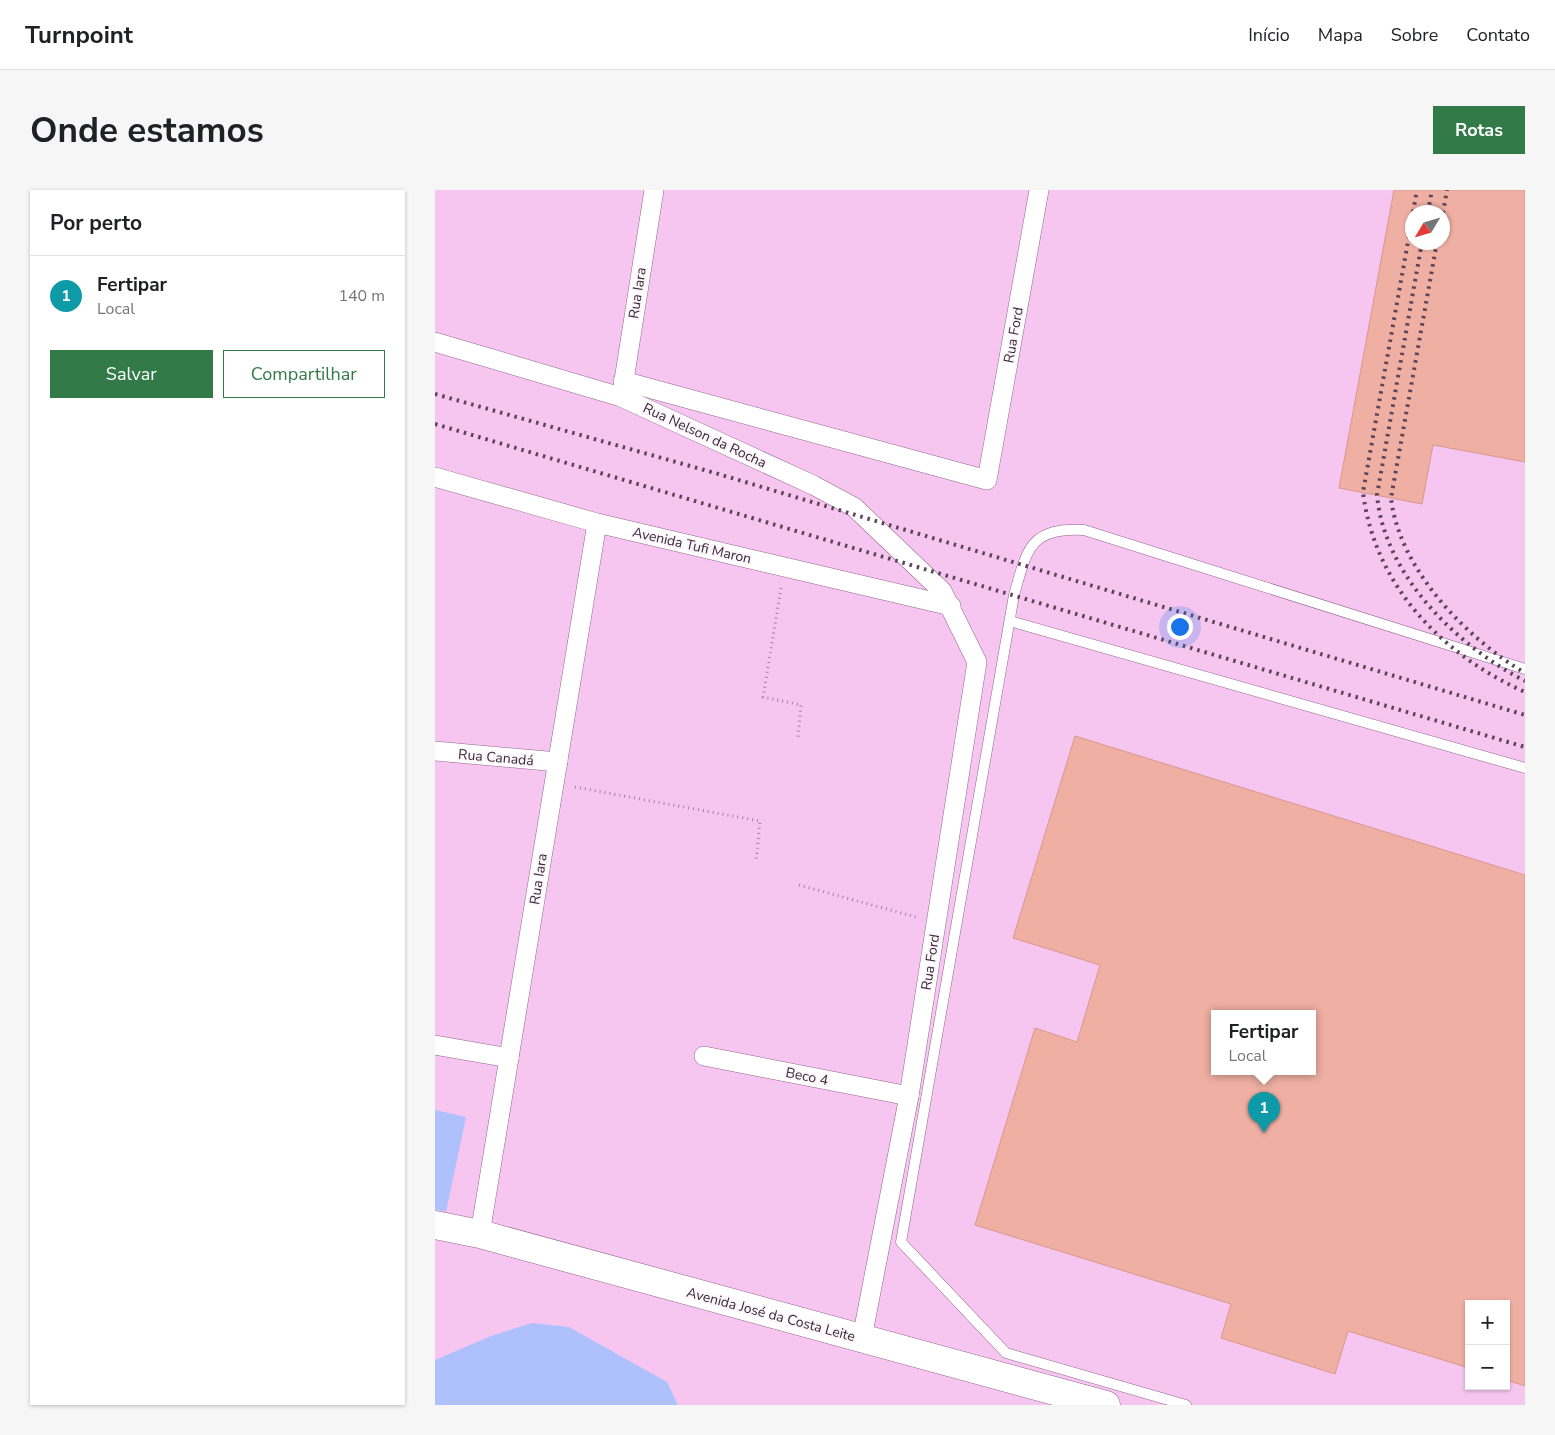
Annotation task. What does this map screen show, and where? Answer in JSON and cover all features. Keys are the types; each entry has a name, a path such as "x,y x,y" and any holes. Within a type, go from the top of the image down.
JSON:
{"street":[{"name":"Rua Iara","path":"622,389 654,190"},
{"name":"Rua Ford","path":"622,389 987,480 1039,190"},
{"name":"Rua Nelson da Rocha","path":"435,342 622,389 813,484 854,507 946,598"},
{"name":"Avenida Tufi Maron","path":"435,477 597,523 785,567 946,598"},
{"name":"Rua Iara","path":"479,1234 597,523"},
{"name":"Rua Ford","path":"861,1338 909,1096 977,662 946,598"},
{"name":"Rua Canadá","path":"435,751 558,762"},
{"path":"435,1046 509,1058"},
{"name":"Beco 4","path":"704,1056 909,1096"},
{"name":"Avenida José da Costa Leite","path":"435,1225 479,1234 1106,1405"}],"lane":[{"path":"1187,1405 1006,1353 901,1242 1014,595 1026,554 1036,539 1061,529 1084,530 1525,669"},
{"path":"1010,621 1525,768"}],"path":[{"path":"785,567 763,697 801,705 798,737"},
{"path":"554,783 760,821 756,862"},
{"path":"799,884 936,922"}],"shaded area":[{"path":"435,1110 466,1117 446,1212 435,1209"},
{"path":"532,1323 569,1327 667,1382 678,1405 435,1405 435,1360 491,1336"}],"building":[{"path":"1394,190 1525,190 1525,462 1433,445 1422,504 1339,488"},
{"path":"1075,736 1525,875 1525,1386 1510,1381 1510,1300 1465,1300 1465,1367 1348,1331 1335,1374 1221,1338 1231,1304 975,1225 1035,1028 1077,1042 1100,965 1013,938"}],"railway":[{"path":"1414,205 1417,190"},
{"path":"1429,205 1432,190"},
{"path":"1444,205 1447,190"},
{"path":"1407,250 1363,492 1370,526 1381,557 1397,586 1417,613 1440,637 1466,658 1495,677 1525,692"},
{"path":"1421,250 1377,495 1383,525 1394,553 1409,580 1428,605 1450,628 1474,648 1499,666 1525,681"},
{"path":"1436,250 1391,498 1397,524 1407,550 1421,575 1439,599 1480,641 1525,673"},
{"path":"435,394 715,473 1525,715"},
{"path":"435,424 1525,747"}],"place":[{"name":"Fertipar","path":"1264,1133"}]}
